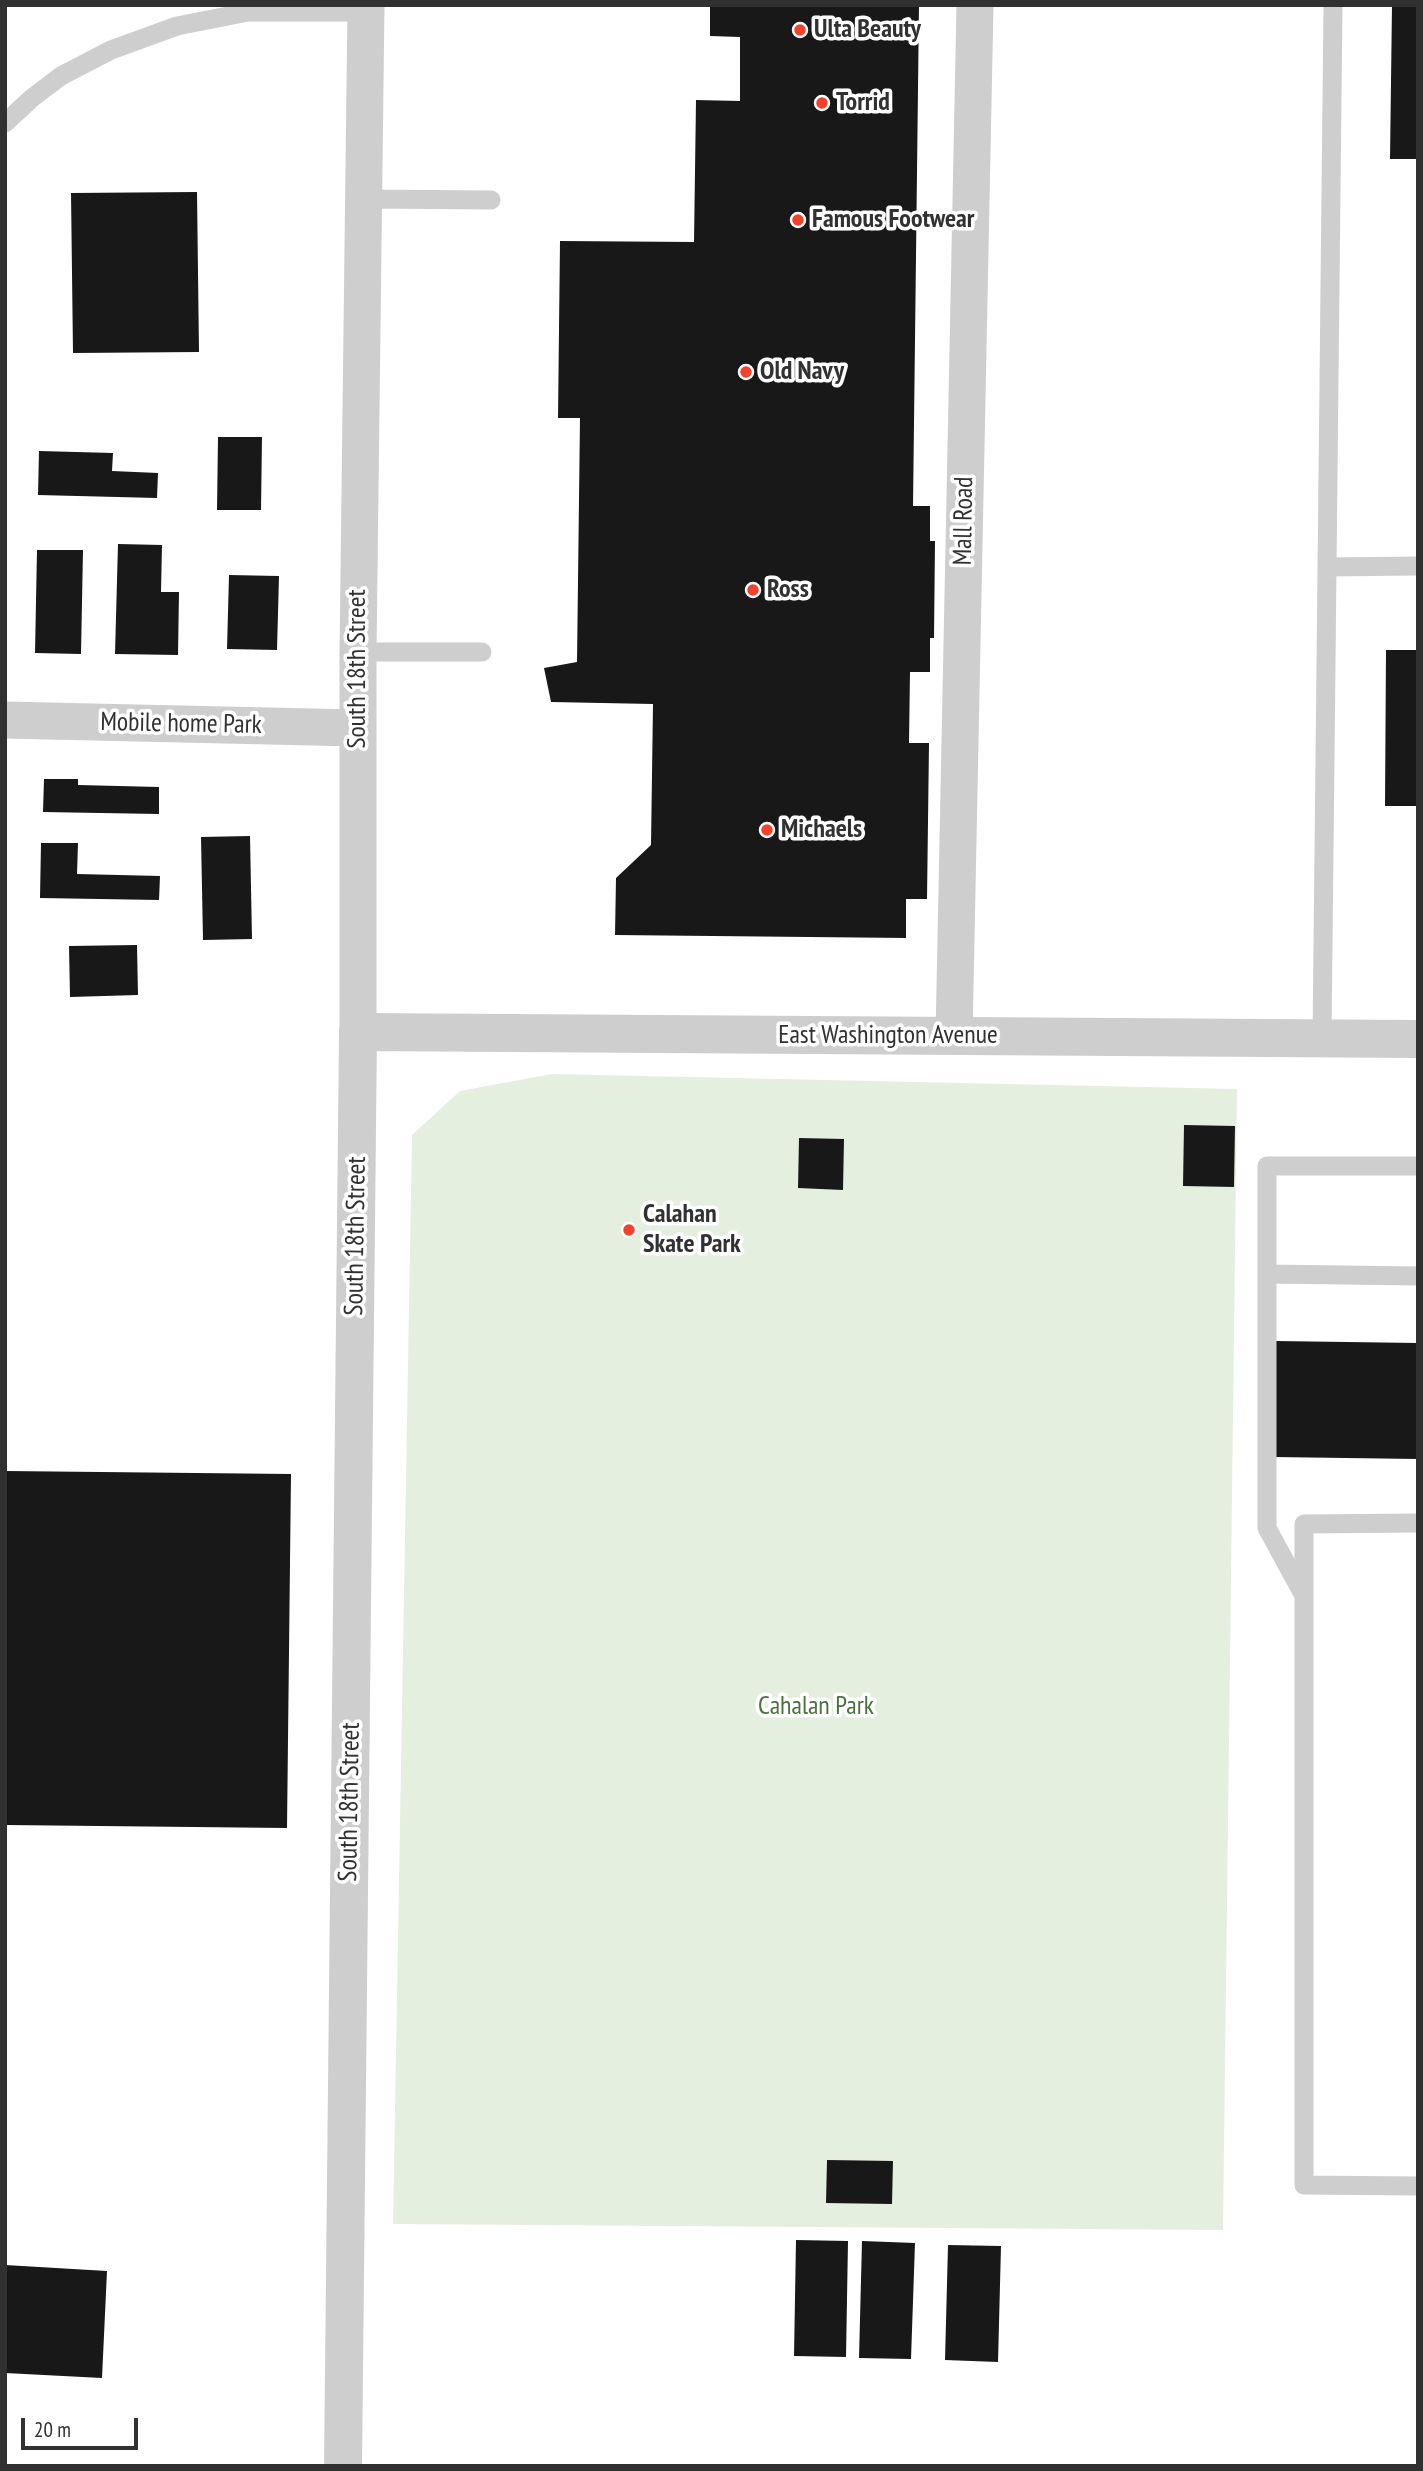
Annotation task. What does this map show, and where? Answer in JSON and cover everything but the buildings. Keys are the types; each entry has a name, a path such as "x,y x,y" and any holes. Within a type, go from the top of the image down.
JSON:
{"street":[{"name":"Mall Road","path":"954,1036 975,5"},
{"name":"South 18th Street","path":"343,2466 358,1032 357,728 366,9"},
{"name":"Mobile home Park","path":"5,720 357,728"},
{"name":"East Washington Avenue","path":"358,1032 1418,1040"}],"lane":[{"path":"1322,1039 1333,5"},
{"path":"5,123 61,76 111,50 177,26 248,12 366,9"},
{"path":"363,199 491,200"},
{"path":"1327,567 1418,566"},
{"path":"358,652 482,652"},
{"path":"1304,1594 1267,1528 1267,1166 1418,1166"},
{"path":"1267,1274 1418,1276"},
{"path":"1418,1523 1304,1524 1304,2185 1418,2186"}],"green space":[{"name":"Cahalan Park","path":"552,1074 1237,1089 1223,2230 393,2224 412,1135 460,1091"}],"place":[{"name":"Ulta Beauty","path":"800,30"},
{"name":"Torrid","path":"822,103"},
{"name":"Famous Footwear","path":"798,220"},
{"name":"Old Navy","path":"746,372"},
{"name":"Ross","path":"753,590"},
{"name":"Michaels","path":"767,830"},
{"name":"Calahan Skate Park","path":"629,1230"}]}
